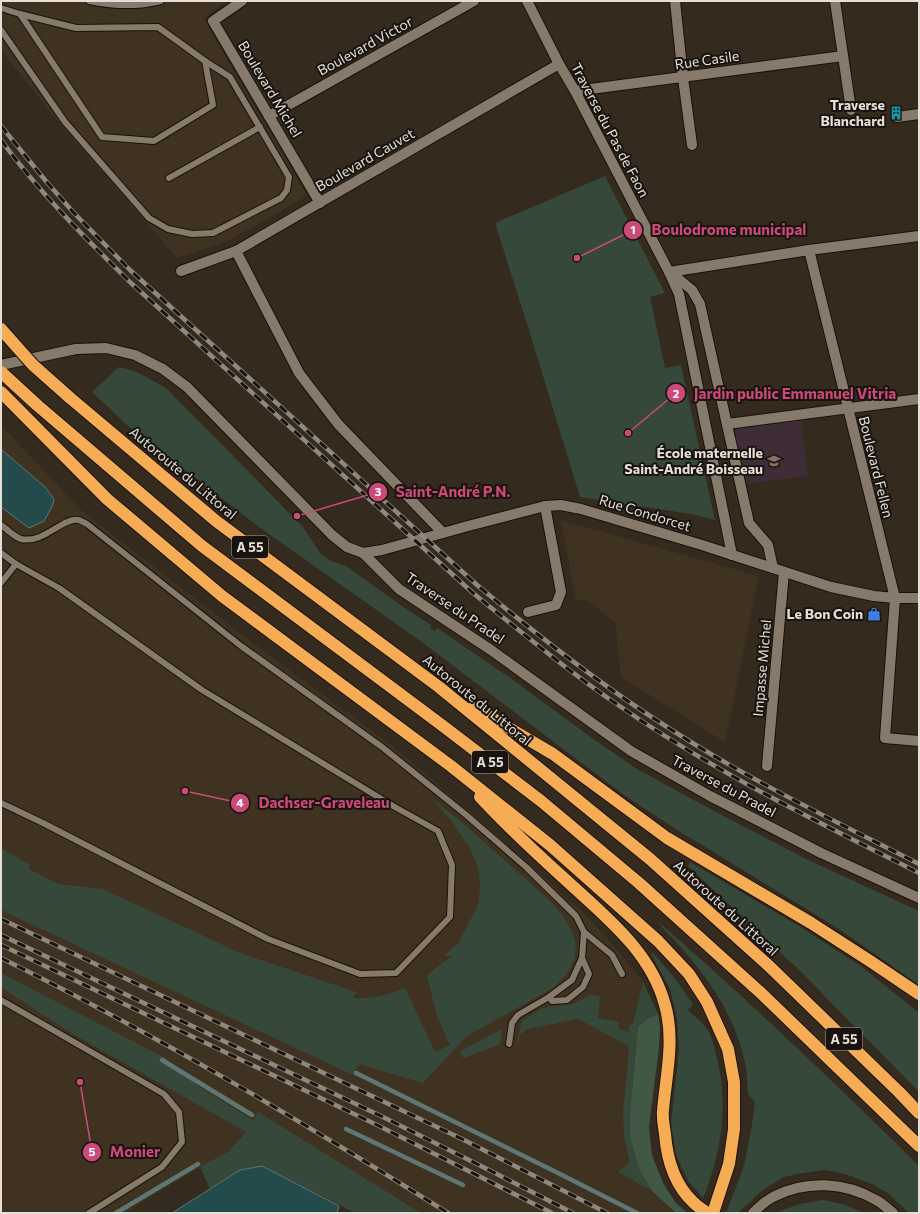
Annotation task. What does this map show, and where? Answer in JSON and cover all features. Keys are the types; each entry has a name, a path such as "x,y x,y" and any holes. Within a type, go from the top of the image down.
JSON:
{"highway":[{"name":"Autoroute du Littoral","path":"1,329 33,365 216,521 439,687 656,865 769,966 919,1113"},
{"name":"A 55","path":"1,372 37,405 202,546 534,796 639,883 761,993 919,1146"},
{"path":"1,392 106,499 222,596 451,766 550,845 658,940 689,974 707,1002 728,1049 734,1082 733,1136 729,1164 713,1213"},
{"path":"439,687 554,754 667,838 811,923 919,994"},
{"path":"451,766 506,825 623,933 651,969 665,1005 669,1035 668,1070 663,1112 666,1150 672,1170 682,1188 693,1203 708,1213"},
{"path":"870,961 919,1002"}],"street":[{"name":"Boulevard Michel","path":"242,1 213,21 320,202"},
{"name":"Boulevard Victor","path":"269,116 474,1"},
{"name":"Traverse du Pas de Faon","path":"527,1 669,272 679,294 732,555"},
{"path":"676,1 683,78 692,145"},
{"path":"835,1 851,110"},
{"name":"Rue Casile","path":"575,91 843,56"},
{"name":"Boulevard Cauvet","path":"181,271 236,251 559,64"},
{"path":"897,117 919,114"},
{"path":"669,272 809,250 919,236"},
{"name":"Boulevard Fellen","path":"809,250 895,598 885,738 919,741"},
{"path":"236,251 299,373 338,424 443,533"},
{"name":"Traverse du Pas de Faon","path":"669,272 692,290 700,304 749,523 768,545 773,568"},
{"name":"Traverse du Pradel","path":"1,365 76,349 106,348 135,355 163,369 187,387 332,535 347,547 363,553 399,588 491,650 631,751 716,799 821,853 919,898"},
{"path":"727,424 919,399"},
{"name":"Rue Condorcet","path":"363,553 382,550 545,506 561,505 581,509 702,545 831,587 874,596 919,598"},
{"path":"528,612 556,605 561,592 545,506"},
{"name":"Impasse Michel","path":"767,766 784,572"},
{"path":"753,1213 773,1196 790,1189 807,1185 823,1185 857,1191 877,1200 893,1213"}],"lane":[{"path":"89,1 108,5 145,5 161,1"},
{"path":"1,8 76,28 158,27 205,62 230,77 289,177 287,190 281,198 214,233 192,234 168,229 149,218 65,122 1,30"},
{"path":"20,14 102,136 154,141 213,105 205,62"},
{"path":"169,178 260,128"},
{"path":"1,525 20,539 31,540 42,536 68,522 78,520 87,524 241,646 382,747 466,814 526,867 576,916 584,932 612,955 622,974"},
{"path":"1,553 16,564 59,588 202,690 393,806 438,831 452,865 450,916 396,973 360,974 268,939 43,823 1,803"},
{"path":"1,583 16,564"},
{"path":"509,1044 512,1023 518,1015 549,997 572,980 582,958 584,932"},
{"path":"549,997 552,1001 567,1000 583,987 589,974 582,958"},
{"path":"1,1000 164,1094 179,1112 182,1142 162,1167 89,1213"}],"shaded area":[{"path":"1,1 227,1 203,18 307,196 226,242 177,258 64,129 1,50"},
{"name":"École maternelle Saint-André Boisseau","path":"801,420 808,476 745,484 740,446 737,447 735,428"},
{"path":"1,425 82,511 261,649 406,757 497,835 587,916 620,953 643,982 658,1014 647,1019 638,1027 652,1191 676,1213 360,1213 235,1145 229,1151 125,1213 1,1213"},
{"path":"561,520 759,576 725,742 621,677 615,622 588,601 576,600"}],"green space":[{"path":"605,176 665,293 650,297 665,368 681,365 715,520 691,514 580,497 495,223"},
{"path":"119,367 137,372 166,388 303,527 320,553 329,560 346,566 431,625 430,628 435,631 437,628 509,677 637,769 806,859 919,911 919,985 839,929 671,826 624,795 419,640 259,527 128,426 92,392"},
{"path":"432,799 458,819 549,900 564,917 572,931 576,944 575,958 567,974 553,988 467,1036 423,1083 359,1064 353,1075 1,910 1,848 30,865 29,869 58,884 103,889 240,953 356,992 353,998 380,996 405,988 435,1052 450,1045 437,1016 427,976 439,965 453,956 444,956 459,942 478,905 480,889 479,871 470,848 450,819"},
{"path":"690,862 799,926 862,967 919,1013 919,1092 798,969 688,866"},
{"path":"661,924 792,1043 919,1166 919,1213 909,1213 888,1193 872,1184 845,1174 825,1170 784,1177 764,1189 738,1213 726,1213 744,1166 755,1103 748,1093 746,1067 740,1044 726,1010 707,980 685,952 660,925"},
{"path":"653,953 673,976 693,1004 688,1010 709,1032 715,1049 721,1076 723,1112 719,1147 703,1198 688,1181 676,1155 671,1123 679,1050 677,1019 670,989 651,954"},
{"path":"1,973 165,1058 201,1088 253,1120 258,1112 421,1213 355,1213 262,1166 240,1170 210,1189 200,1167 229,1151 246,1132 71,1033 1,987"},
{"path":"643,982 658,1014 647,1019 638,1027 630,1113 630,1137 639,1169 652,1191 618,1172 630,1162 624,1137 623,1112 629,1051 628,1046 578,1019 528,1029 520,1034 517,1047 522,1021 543,1008 573,1004 591,995 600,996 598,1018 619,1022 618,1028 628,1032 630,1024 633,1024"},
{"path":"658,1014 660,1026 659,1048 649,1127 652,1155 663,1183 675,1202 687,1213 676,1213 652,1191 639,1169 630,1137 630,1113 638,1027 647,1019"},
{"path":"502,1029 500,1044 467,1057 462,1057 460,1053 464,1049"},
{"path":"824,1200 845,1205 864,1213 777,1213 800,1204"}],"water":[{"path":"1,449 45,487 54,499 53,505 44,521 29,528 1,507"},
{"path":"262,1166 339,1206 337,1213 172,1213 240,1170"}],"waterway":[{"path":"162,1060 252,1115"},
{"path":"356,1073 637,1213"},
{"path":"346,1129 463,1185"},
{"path":"116,1213 198,1164"}],"railway":[{"path":"1,126 73,212 130,270 477,585 522,622 568,658 639,709 726,763 790,798 919,864"},
{"path":"1,140 47,196 80,232 131,283 473,593 527,637 602,694 693,753 767,795 919,873"},
{"path":"1,919 462,1139 607,1213"},
{"path":"1,935 381,1116 573,1213"},
{"path":"1,945 377,1125 552,1213"},
{"path":"1,958 172,1048 339,1145 448,1213"}],"place":[{"name":"Traverse Blanchard","path":"896,113"},
{"name":"Boulodrome municipal","path":"577,258"},
{"name":"Jardin public Emmanuel Vitria","path":"628,433"},
{"name":"École maternelle Saint-André Boisseau","path":"774,461"},
{"name":"Saint-André P.N.","path":"297,516"},
{"name":"Le Bon Coin","path":"874,614"},
{"name":"Dachser-Graveleau","path":"185,791"},
{"name":"Monier","path":"80,1082"}]}
